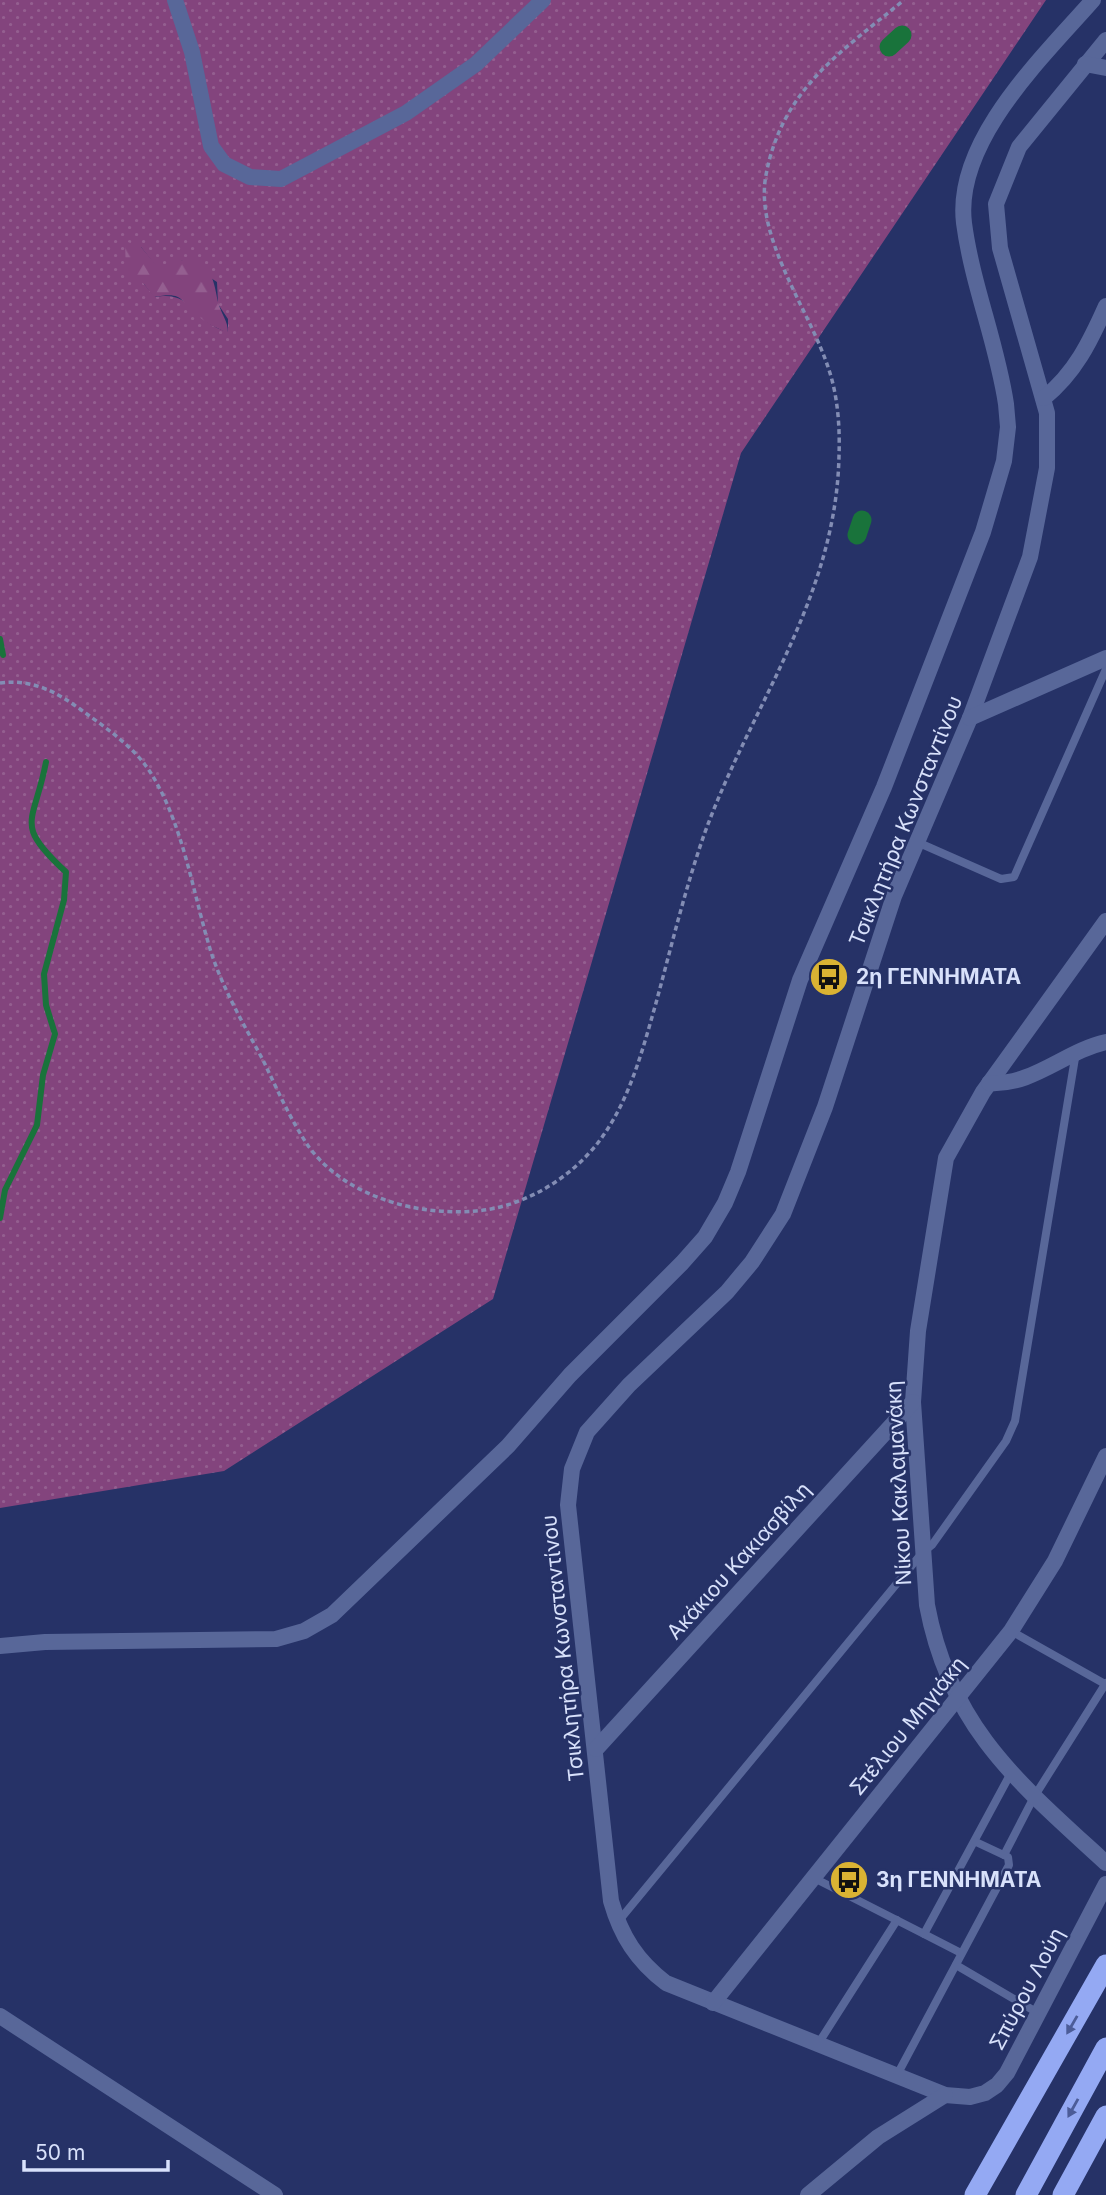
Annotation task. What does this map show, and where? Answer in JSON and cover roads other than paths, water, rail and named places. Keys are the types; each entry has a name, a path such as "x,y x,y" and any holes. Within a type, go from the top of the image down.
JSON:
{"highway":[{"path":"975,2195 1106,1965"},
{"path":"1026,2195 1106,2049"},
{"path":"1063,2195 1106,2116"}],"street":[{"path":"176,0 192,51 211,146 224,164 250,177 281,179 406,113 475,64 543,0"},
{"path":"0,1646 46,1642 276,1639 304,1631 322,1620 508,1446 570,1376 705,1237 725,1203 738,1172 800,980 884,787 983,532 1004,461 1008,427 1003,380 964,222 963,205 968,173 986,134 1035,66 1093,0"},
{"name":"Τσικλητήρα Κωνσταντίνου","path":"970,2097 945,2095 713,2003 666,1983 636,1956 617,1923 610,1892 570,1533 569,1485 576,1453 598,1417 727,1292 752,1262 783,1214 825,1107 894,896 970,718 1030,557 1047,468 1048,429 1044,398 1000,248 996,204 1019,147 1106,40"},
{"path":"1085,64 1106,68"},
{"path":"1044,398 1065,381 1078,363 1106,306"},
{"path":"970,718 1106,657"},
{"name":"Νίκου Κακλαμανάκη","path":"1106,921 1099,941 989,1083 946,1158 919,1320 913,1402 922,1553 933,1639 957,1699 987,1744 1034,1797 1106,1863"},
{"path":"989,1083 1000,1084 1034,1075 1076,1051 1106,1042"},
{"name":"Ακάκιου Κακιασβίλη","path":"596,1749 913,1402"},
{"name":"Στέλιου Μηγιάκη","path":"713,2003 1011,1631 1055,1561 1106,1456"},
{"name":"Σπύρου Λούη","path":"970,2097 985,2093 1002,2079 1106,1884"},
{"path":"0,2016 275,2195"},
{"path":"808,2195 878,2137 945,2095"}],"lane":[{"path":"917,842 1001,880 1014,877 1106,669"},
{"path":"617,1923 942,1532 1006,1441 1015,1421 1076,1051"},
{"path":"1004,1855 1034,1797 1102,1697 1106,1684 1011,1631"},
{"path":"924,1934 976,1842 1012,1770"},
{"path":"896,2077 1009,1865 1009,1859 1004,1855 976,1842"},
{"path":"814,1878 961,1953"},
{"path":"817,2045 897,1920"},
{"path":"956,1965 1038,2012"}],"waterway":[{"path":"889,47 902,35"},
{"path":"857,535 862,520"},
{"path":"0,639 3,655"},
{"path":"0,1218 5,1190 37,1125 43,1075 55,1034 46,1005 44,974 64,900 66,872 49,856 33,832 33,812 46,762"}],"place":[{"name":"2η ΓΕΝΝΗΜΑΤΑ","path":"829,977"},
{"name":"3η ΓΕΝΝΗΜΑΤΑ","path":"849,1880"}]}
